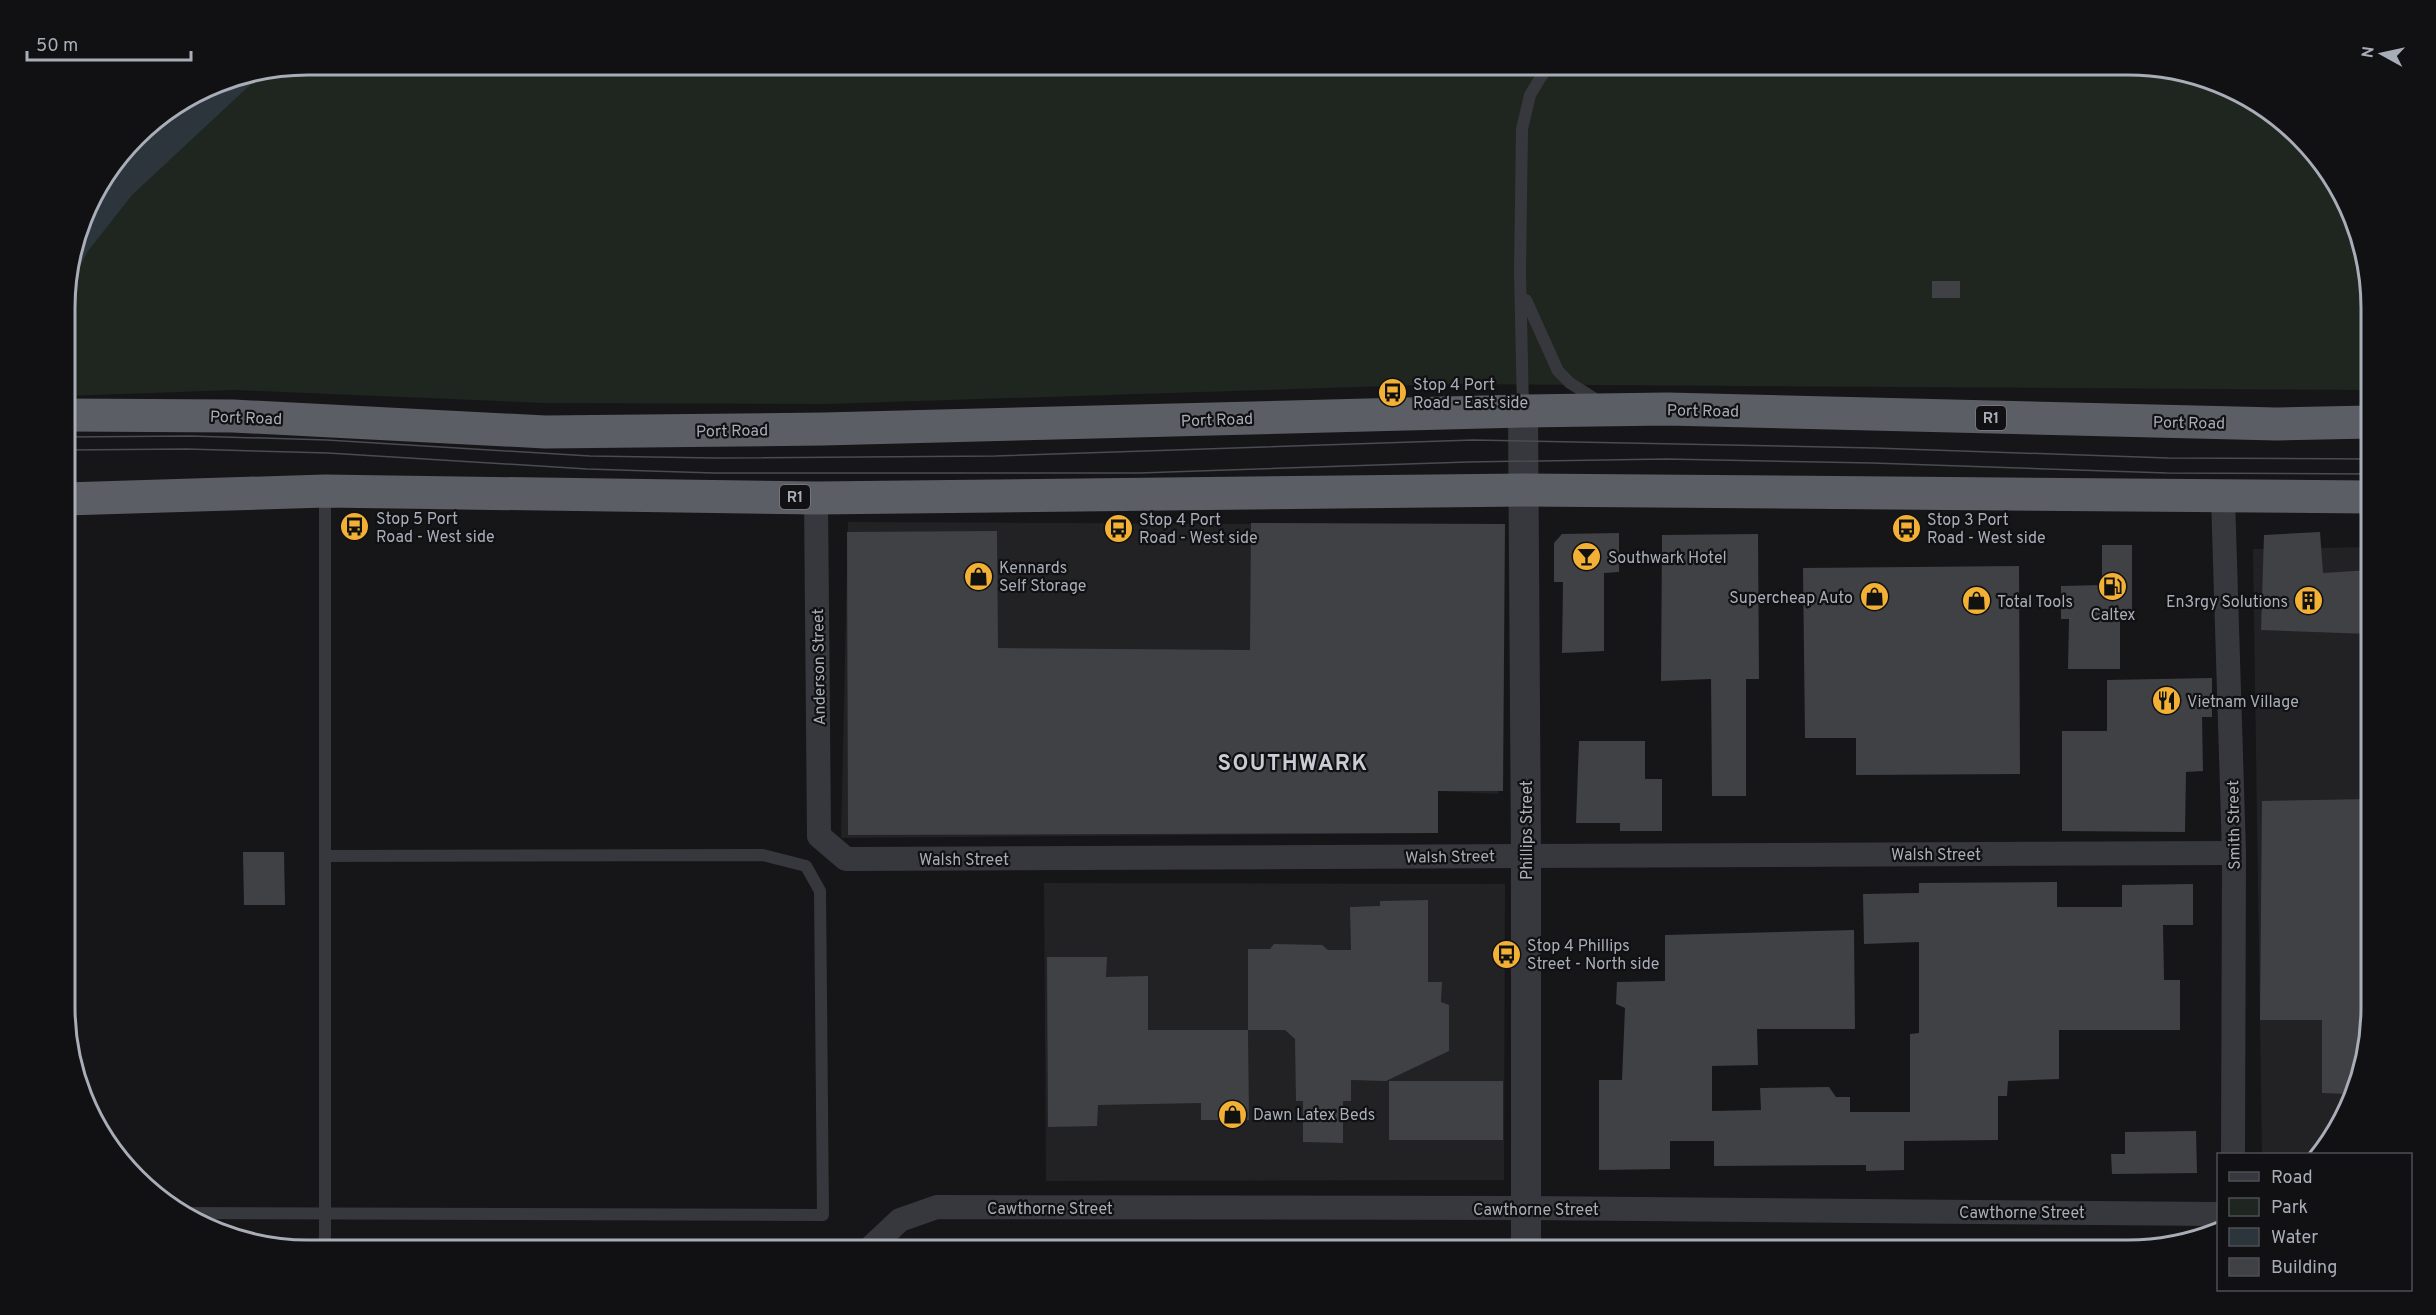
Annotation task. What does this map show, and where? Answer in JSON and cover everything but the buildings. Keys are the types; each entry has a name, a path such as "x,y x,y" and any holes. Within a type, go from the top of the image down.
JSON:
{"highway":[{"name":"Port Road","path":"75,415 233,416 556,432 823,429 1667,409 2277,424 2361,422"},
{"name":"R1","path":"75,499 325,491 816,498 1524,490 2361,497"}],"street":[{"name":"Phillips Street","path":"1523,411 1526,1240"},
{"name":"Smith Street","path":"2223,496 2234,854 2233,1153"},
{"name":"Anderson Street","path":"816,498 819,836"},
{"name":"Walsh Street","path":"819,836 846,859 1072,860 1526,855 2234,854"},
{"name":"Cawthorne Street","path":"879,1240 900,1220 937,1208 1526,1208 2217,1214"}],"lane":[{"path":"1523,411 1520,261 1522,129 1530,95 1542,75"},
{"path":"1520,261 1526,300 1557,368 1579,389 1613,410"},
{"path":"325,491 325,1240"},
{"path":"199,1213 823,1215 820,891 806,866 763,855 325,856"}],"shaded area":[{"path":"848,522 1474,525 1502,550 1498,794 1438,791 1438,833 841,838"},
{"path":"2361,547 2361,1022 2357,1052 2349,1082 2330,1123 2310,1153 2262,1153 2253,549"},
{"path":"1044,883 1505,884 1504,1180 1046,1181"}],"green space":[{"path":"293,75 2143,75 2173,79 2203,87 2231,99 2270,123 2293,143 2313,166 2337,205 2349,233 2357,263 2361,293 2361,390 1453,384 825,404 543,403 235,390 75,396 75,293 79,263 87,233 106,192 123,166 154,133 191,106 233,87 263,79"}],"water":[{"path":"254,81 132,195 88,251 78,270 87,233 99,205 123,166 143,143 191,106 233,87"}],"tram line":[{"path":"75,437 190,436 327,440 590,456 715,458 995,456 1473,440 1874,448 2168,458 2361,459"},
{"path":"75,450 187,449 328,453 587,469 714,473 1139,473 1468,462 1666,459 2167,473 2361,474"}],"place":[{"name":"Stop 4 Port Road - East side","path":"1392,393"},
{"name":"Stop 5 Port Road - West side","path":"355,527"},
{"name":"Stop 4 Port Road - West side","path":"1118,528"},
{"name":"Stop 3 Port Road - West side","path":"1906,528"},
{"name":"Southwark Hotel","path":"1587,557"},
{"name":"Kennards Self Storage","path":"978,576"},
{"name":"Caltex","path":"2113,586"},
{"name":"Supercheap Auto","path":"1874,597"},
{"name":"Total Tools","path":"1976,601"},
{"name":"En3rgy Solutions","path":"2309,601"},
{"name":"Vietnam Village","path":"2166,701"},
{"name":"Stop 4 Phillips Street - North side","path":"1506,954"},
{"name":"Dawn Latex Beds","path":"1232,1114"}],"district":[{"name":"SOUTHWARK","path":"1293,762"}]}
